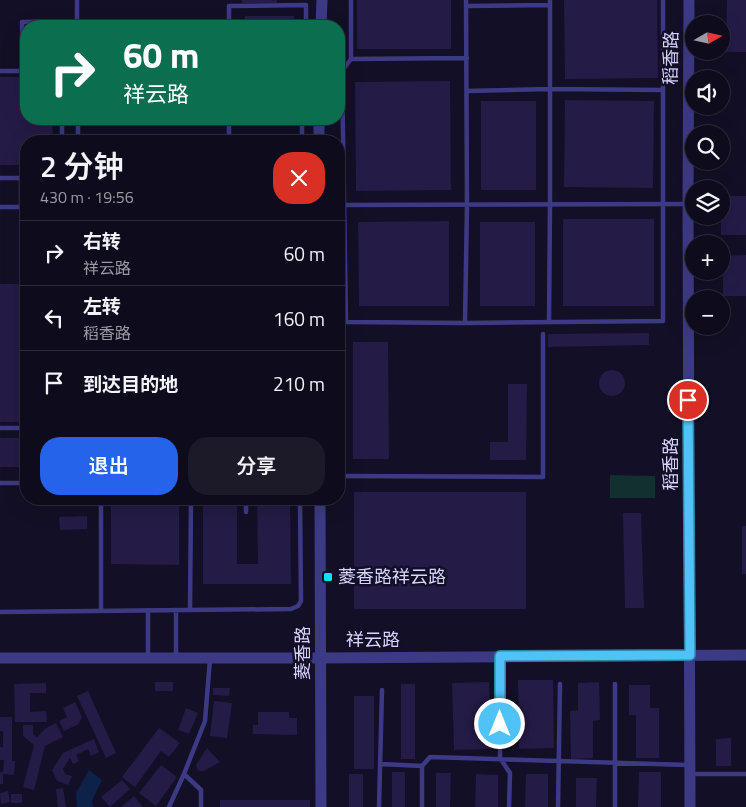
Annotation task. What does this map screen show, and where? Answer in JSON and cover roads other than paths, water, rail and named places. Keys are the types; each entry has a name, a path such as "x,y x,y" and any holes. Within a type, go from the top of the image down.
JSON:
{"street":[{"path":"321,20 322,0"},
{"name":"稻香路","path":"688,180 690,0"},
{"name":"稻香路","path":"688,225 690,807"},
{"name":"菱香路","path":"320,505 321,807"},
{"name":"祥云路","path":"0,658 746,655"}],"lane":[{"path":"77,0 77,20"},
{"path":"345,66 350,59 352,0"},
{"path":"345,293 346,322 663,321 663,0"},
{"path":"465,323 466,3 550,2 549,322"},
{"path":"229,20 229,6 306,5 306,20"},
{"path":"350,59 467,58"},
{"path":"0,72 20,71"},
{"path":"467,91 550,89 663,90"},
{"path":"0,178 20,178"},
{"path":"345,205 685,204"},
{"path":"0,207 20,207"},
{"path":"345,476 543,477 543,334"},
{"path":"0,428 20,428"},
{"path":"0,483 20,483"},
{"path":"101,505 101,611"},
{"path":"190,610 191,505"},
{"path":"246,505 246,512"},
{"path":"0,612 291,609 298,606 301,601 300,505"},
{"path":"148,610 148,658"},
{"path":"176,610 176,657"},
{"path":"500,656 500,758 510,773 509,807"},
{"path":"169,807 204,721 210,658"},
{"path":"558,807 560,684"},
{"path":"615,684 615,807"},
{"path":"379,807 382,690"},
{"path":"422,807 422,766 430,756 615,762 746,774"},
{"path":"380,764 422,766"},
{"path":"184,774 201,790 201,807"}],"water":[{"path":"89,770 102,780 92,801 93,807 77,807 76,793"}],"place":[{"name":"菱香路祥云路","path":"328,577"}]}
